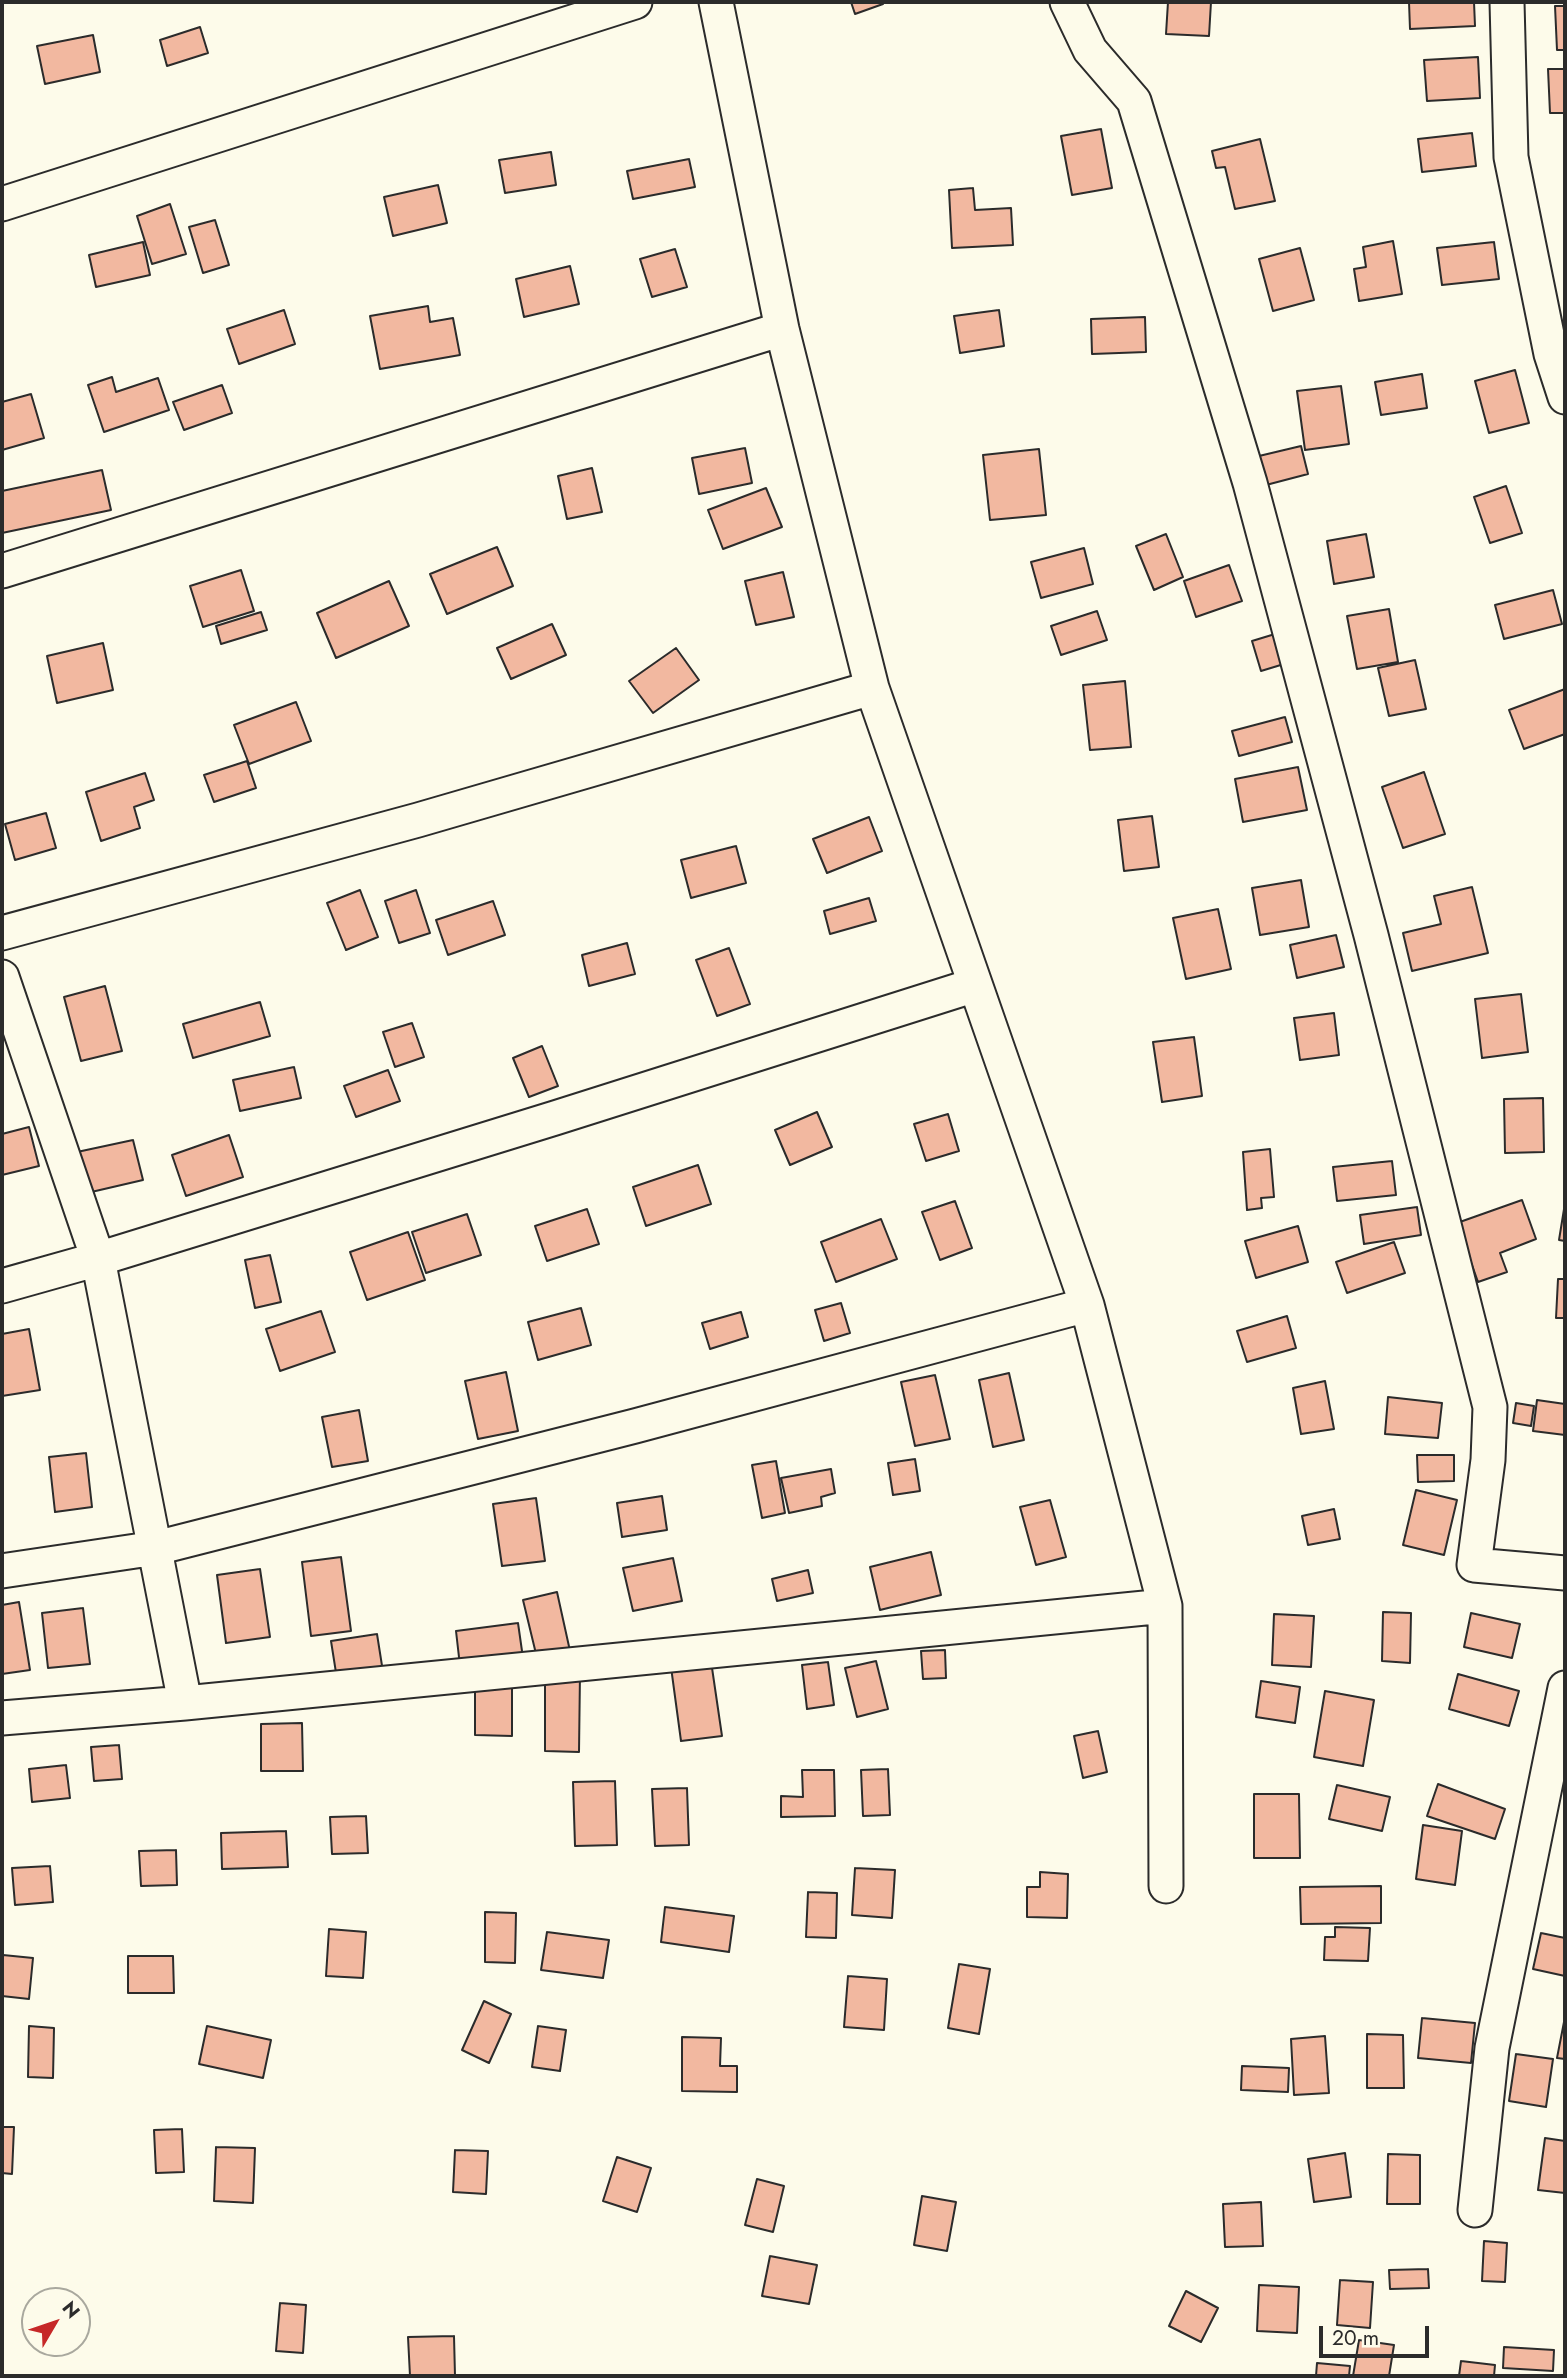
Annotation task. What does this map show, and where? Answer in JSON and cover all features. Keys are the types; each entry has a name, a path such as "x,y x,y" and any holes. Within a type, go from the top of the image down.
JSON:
{"street":[{"path":"2,204 635,2"},
{"path":"716,2 782,329 872,688 1087,1305 1165,1606 1166,1886"},
{"path":"1067,2 1090,50 1134,101 1250,483 1371,935 1490,1407 1488,1460 1474,1564 1565,1573"},
{"path":"1507,2 1511,158 1551,354 1565,397"},
{"path":"2,571 782,329"},
{"path":"2,933 418,820 872,688"},
{"path":"2,977 98,1259 185,1703"},
{"path":"2,1286 555,1118 975,985"},
{"path":"2,1571 156,1548 635,1426 1087,1305"},
{"path":"2,1718 185,1703 1165,1606"},
{"path":"1475,2210 1492,2048 1565,1688"}],"building":[{"path":"851,2 882,2 883,4 855,14"},
{"path":"1168,2 1211,2 1209,36 1166,34"},
{"path":"1409,2 1474,2 1475,26 1410,29"},
{"path":"1555,6 1565,6 1565,50 1557,50"},
{"path":"200,27 208,53 167,66 160,40"},
{"path":"93,35 100,72 45,84 37,46"},
{"path":"1478,57 1480,98 1427,101 1424,60"},
{"path":"1548,69 1565,69 1565,113 1550,113"},
{"path":"1101,129 1112,188 1072,195 1061,136"},
{"path":"1472,133 1476,166 1422,172 1418,139"},
{"path":"1260,139 1275,201 1235,209 1225,167 1216,168 1212,151"},
{"path":"551,152 556,185 505,193 499,160"},
{"path":"689,159 695,187 633,199 627,171"},
{"path":"438,185 447,223 393,236 384,197"},
{"path":"973,188 975,210 1011,208 1013,245 952,248 949,190"},
{"path":"170,204 186,254 152,264 137,216"},
{"path":"215,220 229,265 203,273 189,227"},
{"path":"1393,241 1402,294 1359,301 1354,269 1366,267 1363,247"},
{"path":"143,242 150,275 96,287 89,255"},
{"path":"1494,242 1499,279 1442,285 1437,248"},
{"path":"1300,248 1314,300 1273,311 1259,259"},
{"path":"675,249 687,287 652,297 640,259"},
{"path":"570,266 579,304 524,317 516,279"},
{"path":"428,306 430,322 453,318 460,355 380,369 370,316"},
{"path":"284,310 295,344 239,364 227,329"},
{"path":"999,310 1004,346 960,353 954,316"},
{"path":"1145,317 1146,352 1092,354 1091,319"},
{"path":"1515,370 1529,423 1489,433 1475,381"},
{"path":"1422,374 1427,408 1381,415 1375,382"},
{"path":"112,377 116,392 158,378 169,410 104,432 88,385"},
{"path":"222,385 232,413 184,430 173,402"},
{"path":"1341,386 1349,444 1305,450 1297,391"},
{"path":"31,394 44,438 2,450 2,402"},
{"path":"1301,446 1308,474 1266,485 1259,456"},
{"path":"745,448 752,483 699,494 692,458"},
{"path":"1039,449 1046,515 990,520 983,455"},
{"path":"592,468 602,512 567,519 558,476"},
{"path":"102,470 111,510 2,533 2,491"},
{"path":"1506,486 1522,533 1490,543 1474,497"},
{"path":"766,488 782,527 723,549 708,510"},
{"path":"1166,534 1183,577 1154,590 1136,546"},
{"path":"1366,534 1374,577 1334,584 1327,541"},
{"path":"497,547 513,586 447,614 430,574"},
{"path":"1084,548 1093,584 1041,598 1031,562"},
{"path":"1229,565 1242,601 1196,617 1184,581"},
{"path":"241,570 254,611 203,627 190,586"},
{"path":"783,572 794,617 756,625 745,581"},
{"path":"389,581 409,626 336,658 317,613"},
{"path":"1553,590 1562,624 1504,639 1495,605"},
{"path":"1389,609 1398,662 1357,669 1347,616"},
{"path":"1097,611 1107,640 1061,655 1051,626"},
{"path":"261,612 267,630 221,644 216,626"},
{"path":"552,624 566,655 511,679 497,648"},
{"path":"1275,634 1284,664 1261,671 1252,641"},
{"path":"103,643 113,690 57,703 47,656"},
{"path":"676,648 699,680 653,713 629,681"},
{"path":"1415,660 1426,709 1389,716 1378,668"},
{"path":"1125,681 1131,747 1090,750 1083,685"},
{"path":"1565,689 1565,734 1524,749 1509,710"},
{"path":"296,702 311,741 249,764 234,725"},
{"path":"1285,717 1292,742 1239,756 1232,731"},
{"path":"247,761 256,788 214,802 204,775"},
{"path":"1298,767 1307,810 1243,822 1235,779"},
{"path":"1424,772 1445,834 1403,848 1382,787"},
{"path":"145,773 154,800 134,807 140,828 101,841 86,792"},
{"path":"46,813 56,848 15,860 5,824"},
{"path":"1152,816 1159,867 1124,871 1118,820"},
{"path":"869,817 882,851 827,873 813,839"},
{"path":"736,846 746,883 691,898 681,860"},
{"path":"1301,880 1309,927 1260,935 1252,888"},
{"path":"1472,887 1488,953 1412,971 1403,933 1441,924 1434,896"},
{"path":"360,890 378,937 346,950 327,903"},
{"path":"416,890 430,933 399,943 385,901"},
{"path":"869,898 876,921 830,934 824,911"},
{"path":"493,901 505,935 448,955 436,920"},
{"path":"1218,909 1231,969 1186,979 1173,918"},
{"path":"1336,935 1344,967 1297,978 1290,945"},
{"path":"627,943 635,974 589,986 582,955"},
{"path":"729,948 750,1004 717,1016 696,960"},
{"path":"105,986 122,1051 81,1061 64,997"},
{"path":"1521,994 1528,1052 1482,1058 1475,999"},
{"path":"260,1002 270,1036 193,1058 183,1024"},
{"path":"1334,1013 1339,1055 1300,1060 1294,1018"},
{"path":"412,1023 424,1057 395,1067 383,1032"},
{"path":"1194,1037 1202,1096 1162,1102 1153,1042"},
{"path":"542,1046 558,1086 529,1097 513,1058"},
{"path":"294,1067 301,1098 240,1111 233,1080"},
{"path":"388,1070 400,1101 356,1117 344,1086"},
{"path":"1543,1098 1544,1152 1505,1153 1504,1099"},
{"path":"817,1112 832,1147 790,1165 775,1130"},
{"path":"948,1114 959,1151 926,1161 914,1124"},
{"path":"29,1127 39,1166 2,1175 2,1134"},
{"path":"229,1135 243,1177 186,1196 172,1155"},
{"path":"133,1140 143,1180 87,1193 77,1152"},
{"path":"1270,1149 1274,1197 1261,1198 1262,1208 1247,1210 1243,1152"},
{"path":"1392,1161 1396,1195 1337,1201 1333,1167"},
{"path":"698,1165 711,1204 646,1226 633,1187"},
{"path":"1522,1200 1536,1239 1500,1253 1507,1272 1478,1282 1457,1223"},
{"path":"955,1201 972,1248 940,1260 922,1212"},
{"path":"1565,1203 1565,1241 1559,1240"},
{"path":"1417,1207 1421,1235 1364,1244 1360,1215"},
{"path":"587,1209 599,1244 547,1261 535,1226"},
{"path":"467,1214 481,1255 426,1273 412,1232"},
{"path":"881,1219 897,1259 836,1282 821,1242"},
{"path":"1298,1226 1308,1262 1256,1278 1245,1241"},
{"path":"408,1232 425,1280 367,1300 350,1252"},
{"path":"1394,1242 1405,1273 1347,1293 1336,1262"},
{"path":"270,1255 281,1302 255,1308 245,1260"},
{"path":"1558,1279 1565,1279 1565,1318 1556,1318"},
{"path":"841,1303 850,1333 824,1341 815,1310"},
{"path":"581,1308 591,1345 538,1360 528,1322"},
{"path":"321,1311 335,1352 280,1371 266,1329"},
{"path":"741,1312 748,1337 710,1349 702,1323"},
{"path":"1287,1316 1296,1348 1247,1362 1237,1331"},
{"path":"29,1329 40,1390 2,1396 2,1334"},
{"path":"506,1372 518,1431 478,1439 465,1381"},
{"path":"1009,1373 1024,1440 993,1447 979,1380"},
{"path":"935,1375 950,1439 915,1446 901,1382"},
{"path":"1325,1381 1334,1429 1301,1434 1293,1388"},
{"path":"1388,1397 1442,1403 1438,1438 1385,1434"},
{"path":"1537,1400 1565,1404 1565,1435 1533,1431"},
{"path":"1516,1403 1534,1406 1531,1426 1513,1423"},
{"path":"359,1410 368,1461 332,1467 322,1417"},
{"path":"86,1453 92,1507 55,1512 49,1457"},
{"path":"1417,1455 1454,1455 1454,1481 1418,1482"},
{"path":"915,1459 920,1491 893,1495 888,1463"},
{"path":"776,1461 785,1513 762,1518 752,1465"},
{"path":"831,1469 835,1493 821,1497 822,1506 789,1513 781,1478"},
{"path":"1416,1490 1457,1500 1444,1555 1403,1545"},
{"path":"662,1496 667,1530 622,1537 617,1503"},
{"path":"536,1498 545,1561 502,1566 493,1504"},
{"path":"1050,1500 1066,1557 1036,1565 1020,1507"},
{"path":"1334,1509 1340,1539 1308,1545 1302,1516"},
{"path":"931,1552 941,1595 880,1610 870,1567"},
{"path":"341,1557 351,1631 311,1636 302,1562"},
{"path":"673,1558 682,1601 633,1611 623,1568"},
{"path":"260,1569 270,1637 226,1643 217,1575"},
{"path":"808,1570 813,1593 777,1601 772,1579"},
{"path":"557,1592 570,1651 537,1658 523,1600"},
{"path":"19,1602 30,1670 2,1674 2,1605"},
{"path":"83,1608 90,1664 48,1668 42,1613"},
{"path":"1383,1612 1411,1613 1410,1663 1382,1661"},
{"path":"1471,1613 1520,1624 1512,1658 1464,1647"},
{"path":"1274,1614 1314,1616 1311,1667 1272,1665"},
{"path":"518,1623 523,1658 460,1666 456,1631"},
{"path":"377,1634 383,1672 337,1679 331,1641"},
{"path":"945,1650 946,1678 923,1679 921,1651"},
{"path":"711,1661 722,1736 681,1741 671,1667"},
{"path":"876,1661 888,1709 857,1717 845,1668"},
{"path":"828,1662 834,1705 807,1709 802,1665"},
{"path":"545,1672 580,1673 579,1752 545,1751"},
{"path":"1458,1674 1519,1691 1509,1726 1449,1709"},
{"path":"1261,1681 1300,1687 1295,1723 1256,1717"},
{"path":"475,1685 512,1685 512,1736 475,1735"},
{"path":"1325,1691 1374,1700 1363,1766 1314,1757"},
{"path":"302,1723 303,1771 261,1771 261,1724"},
{"path":"1098,1731 1107,1772 1083,1778 1074,1736"},
{"path":"119,1745 122,1779 94,1781 91,1747"},
{"path":"66,1765 70,1798 32,1802 29,1769"},
{"path":"888,1769 890,1815 863,1816 861,1770"},
{"path":"802,1770 834,1770 835,1816 781,1817 781,1796 803,1797"},
{"path":"615,1781 617,1845 575,1846 573,1782"},
{"path":"1438,1784 1505,1809 1495,1839 1427,1816"},
{"path":"1337,1785 1390,1797 1382,1831 1329,1819"},
{"path":"687,1788 689,1845 655,1846 652,1789"},
{"path":"1254,1794 1299,1794 1300,1858 1254,1858"},
{"path":"366,1816 368,1853 332,1854 330,1817"},
{"path":"1423,1825 1462,1831 1455,1885 1416,1879"},
{"path":"286,1831 288,1867 222,1869 221,1833"},
{"path":"176,1850 177,1885 141,1886 139,1851"},
{"path":"50,1866 53,1902 15,1905 12,1868"},
{"path":"855,1868 895,1870 892,1918 852,1915"},
{"path":"1040,1872 1068,1874 1067,1918 1027,1917 1027,1887 1040,1887"},
{"path":"1381,1886 1381,1923 1301,1924 1300,1887"},
{"path":"808,1892 837,1893 836,1938 806,1937"},
{"path":"665,1907 734,1916 729,1952 661,1942"},
{"path":"485,1912 516,1913 515,1963 485,1962"},
{"path":"1335,1927 1370,1928 1368,1961 1324,1960 1325,1937 1335,1937"},
{"path":"329,1929 366,1932 363,1978 326,1976"},
{"path":"547,1932 609,1940 603,1978 541,1970"},
{"path":"1541,1933 1565,1938 1565,1976 1533,1969"},
{"path":"3,1955 33,1958 29,1999 2,1996"},
{"path":"128,1956 173,1956 174,1993 128,1993"},
{"path":"959,1964 990,1969 979,2034 948,2028"},
{"path":"848,1976 887,1979 884,2030 844,2027"},
{"path":"484,2001 511,2014 489,2063 462,2050"},
{"path":"1422,2018 1475,2023 1471,2063 1418,2058"},
{"path":"1565,2022 1565,2059 1557,2058"},
{"path":"29,2026 54,2028 53,2078 28,2077"},
{"path":"207,2026 271,2040 263,2078 199,2064"},
{"path":"538,2026 566,2030 560,2071 532,2067"},
{"path":"1367,2034 1403,2035 1404,2088 1367,2088"},
{"path":"1325,2036 1329,2093 1294,2095 1291,2039"},
{"path":"682,2037 721,2038 720,2066 737,2066 737,2092 682,2091"},
{"path":"1516,2054 1553,2059 1546,2107 1509,2101"},
{"path":"1242,2066 1289,2068 1288,2092 1241,2090"},
{"path":"2,2127 14,2127 12,2174 2,2173"},
{"path":"182,2129 184,2172 156,2173 154,2130"},
{"path":"1545,2138 1565,2141 1565,2193 1538,2190"},
{"path":"216,2147 255,2148 253,2203 214,2201"},
{"path":"455,2150 488,2151 486,2194 453,2192"},
{"path":"1345,2153 1351,2197 1314,2202 1308,2159"},
{"path":"1388,2154 1420,2155 1420,2204 1387,2204"},
{"path":"617,2157 651,2168 637,2212 603,2201"},
{"path":"757,2179 784,2186 773,2232 745,2225"},
{"path":"922,2196 956,2202 947,2251 914,2245"},
{"path":"1261,2202 1263,2246 1225,2247 1223,2204"},
{"path":"1484,2241 1507,2243 1505,2282 1482,2281"},
{"path":"770,2256 817,2265 809,2304 762,2296"},
{"path":"1428,2269 1429,2288 1390,2289 1389,2270"},
{"path":"1340,2280 1373,2282 1370,2328 1337,2325"},
{"path":"1259,2285 1299,2287 1297,2333 1257,2331"},
{"path":"1186,2291 1218,2308 1201,2342 1169,2326"},
{"path":"280,2303 306,2305 303,2353 276,2351"},
{"path":"454,2336 455,2376 410,2376 408,2337"},
{"path":"1359,2340 1394,2345 1389,2376 1353,2376"},
{"path":"1504,2347 1554,2350 1553,2371 1503,2368"},
{"path":"1461,2361 1495,2365 1494,2376 1459,2376"},
{"path":"1317,2363 1350,2366 1349,2376 1316,2376"}]}
